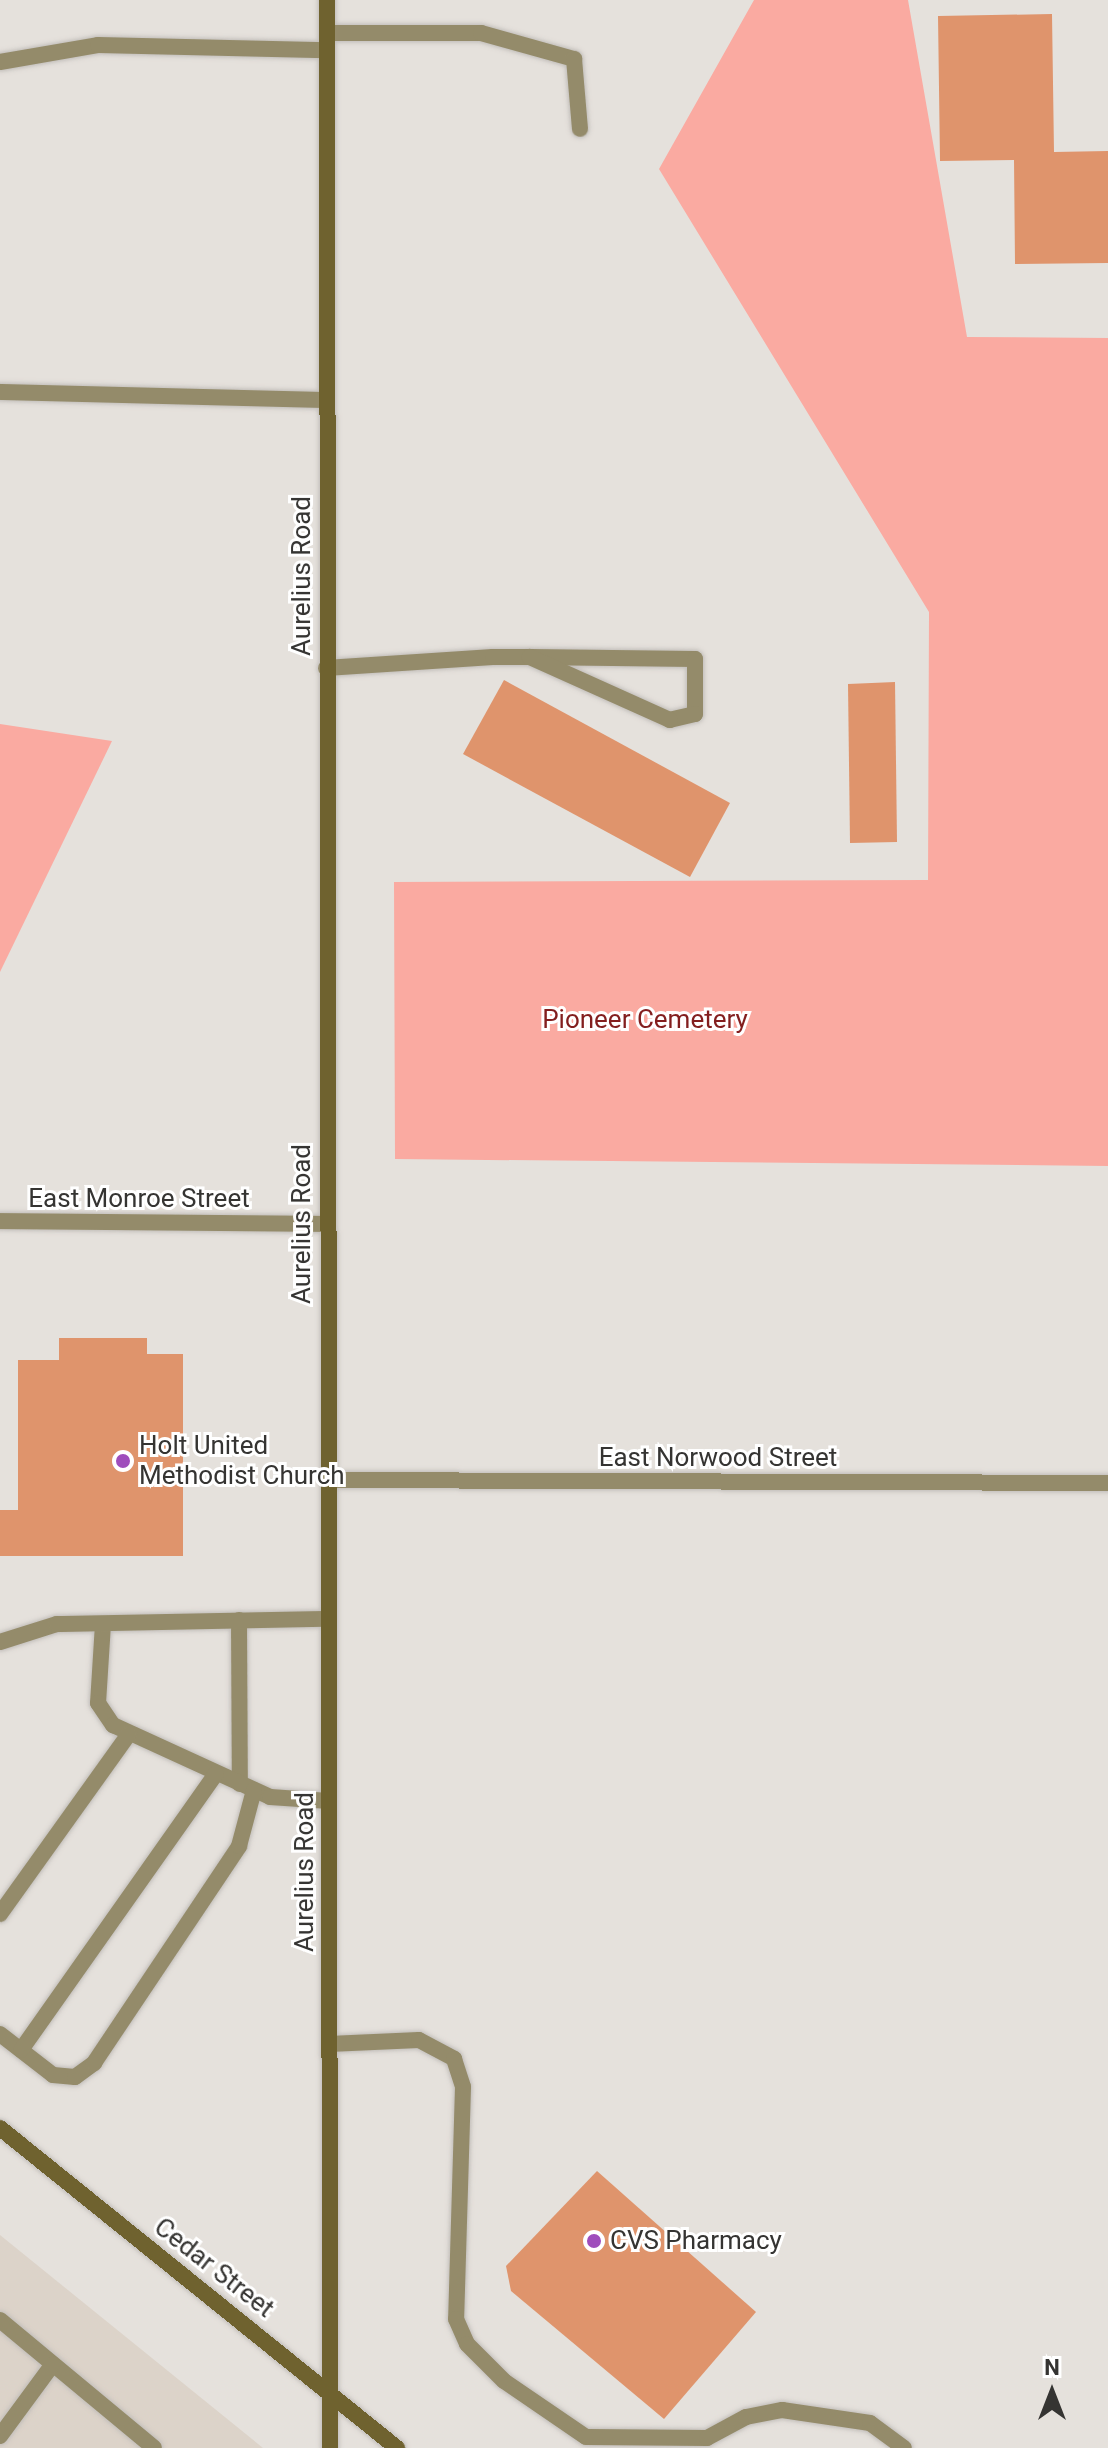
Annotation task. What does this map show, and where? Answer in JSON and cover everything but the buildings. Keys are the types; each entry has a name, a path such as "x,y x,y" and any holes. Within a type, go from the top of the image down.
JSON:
{"street":[{"name":"Aurelius Road","path":"327,0 326,1224 330,2448"},
{"path":"0,62 98,45 327,42 481,33 574,59 580,129"},
{"path":"0,392 326,400"},
{"path":"326,668 530,657 695,659 695,714 670,720 530,657"},
{"name":"East Monroe Street","path":"0,1221 326,1224"},
{"name":"East Norwood Street","path":"328,1480 1108,1483"},
{"path":"0,1642 57,1624 329,1619"},
{"path":"0,2034 53,2075 75,2077 94,2063 239,1846 247,1787 239,1620"},
{"path":"103,1624 98,1703 129,1734 247,1787 329,1801"},
{"path":"0,1914 129,1734"},
{"path":"21,2050 216,1774"},
{"path":"329,2044 419,2040 454,2059 463,2087 456,2319 467,2344 504,2381 586,2437 707,2438 746,2417 782,2410 870,2423 904,2448"},
{"name":"Cedar Street","path":"0,2128 330,2389 397,2448"},
{"path":"0,2320 154,2448"},
{"path":"0,2436 53,2364"}],"shaded area":[{"path":"0,2235 263,2448 0,2448"}],"green space":[{"name":"Pioneer Cemetery","path":"754,0 908,0 967,337 1108,338 1108,1166 395,1159 394,882 928,880 929,612 659,169"},
{"path":"0,724 112,741 0,972"}],"place":[{"name":"Holt United Methodist Church","path":"123,1461"},
{"name":"CVS Pharmacy","path":"594,2241"}]}
